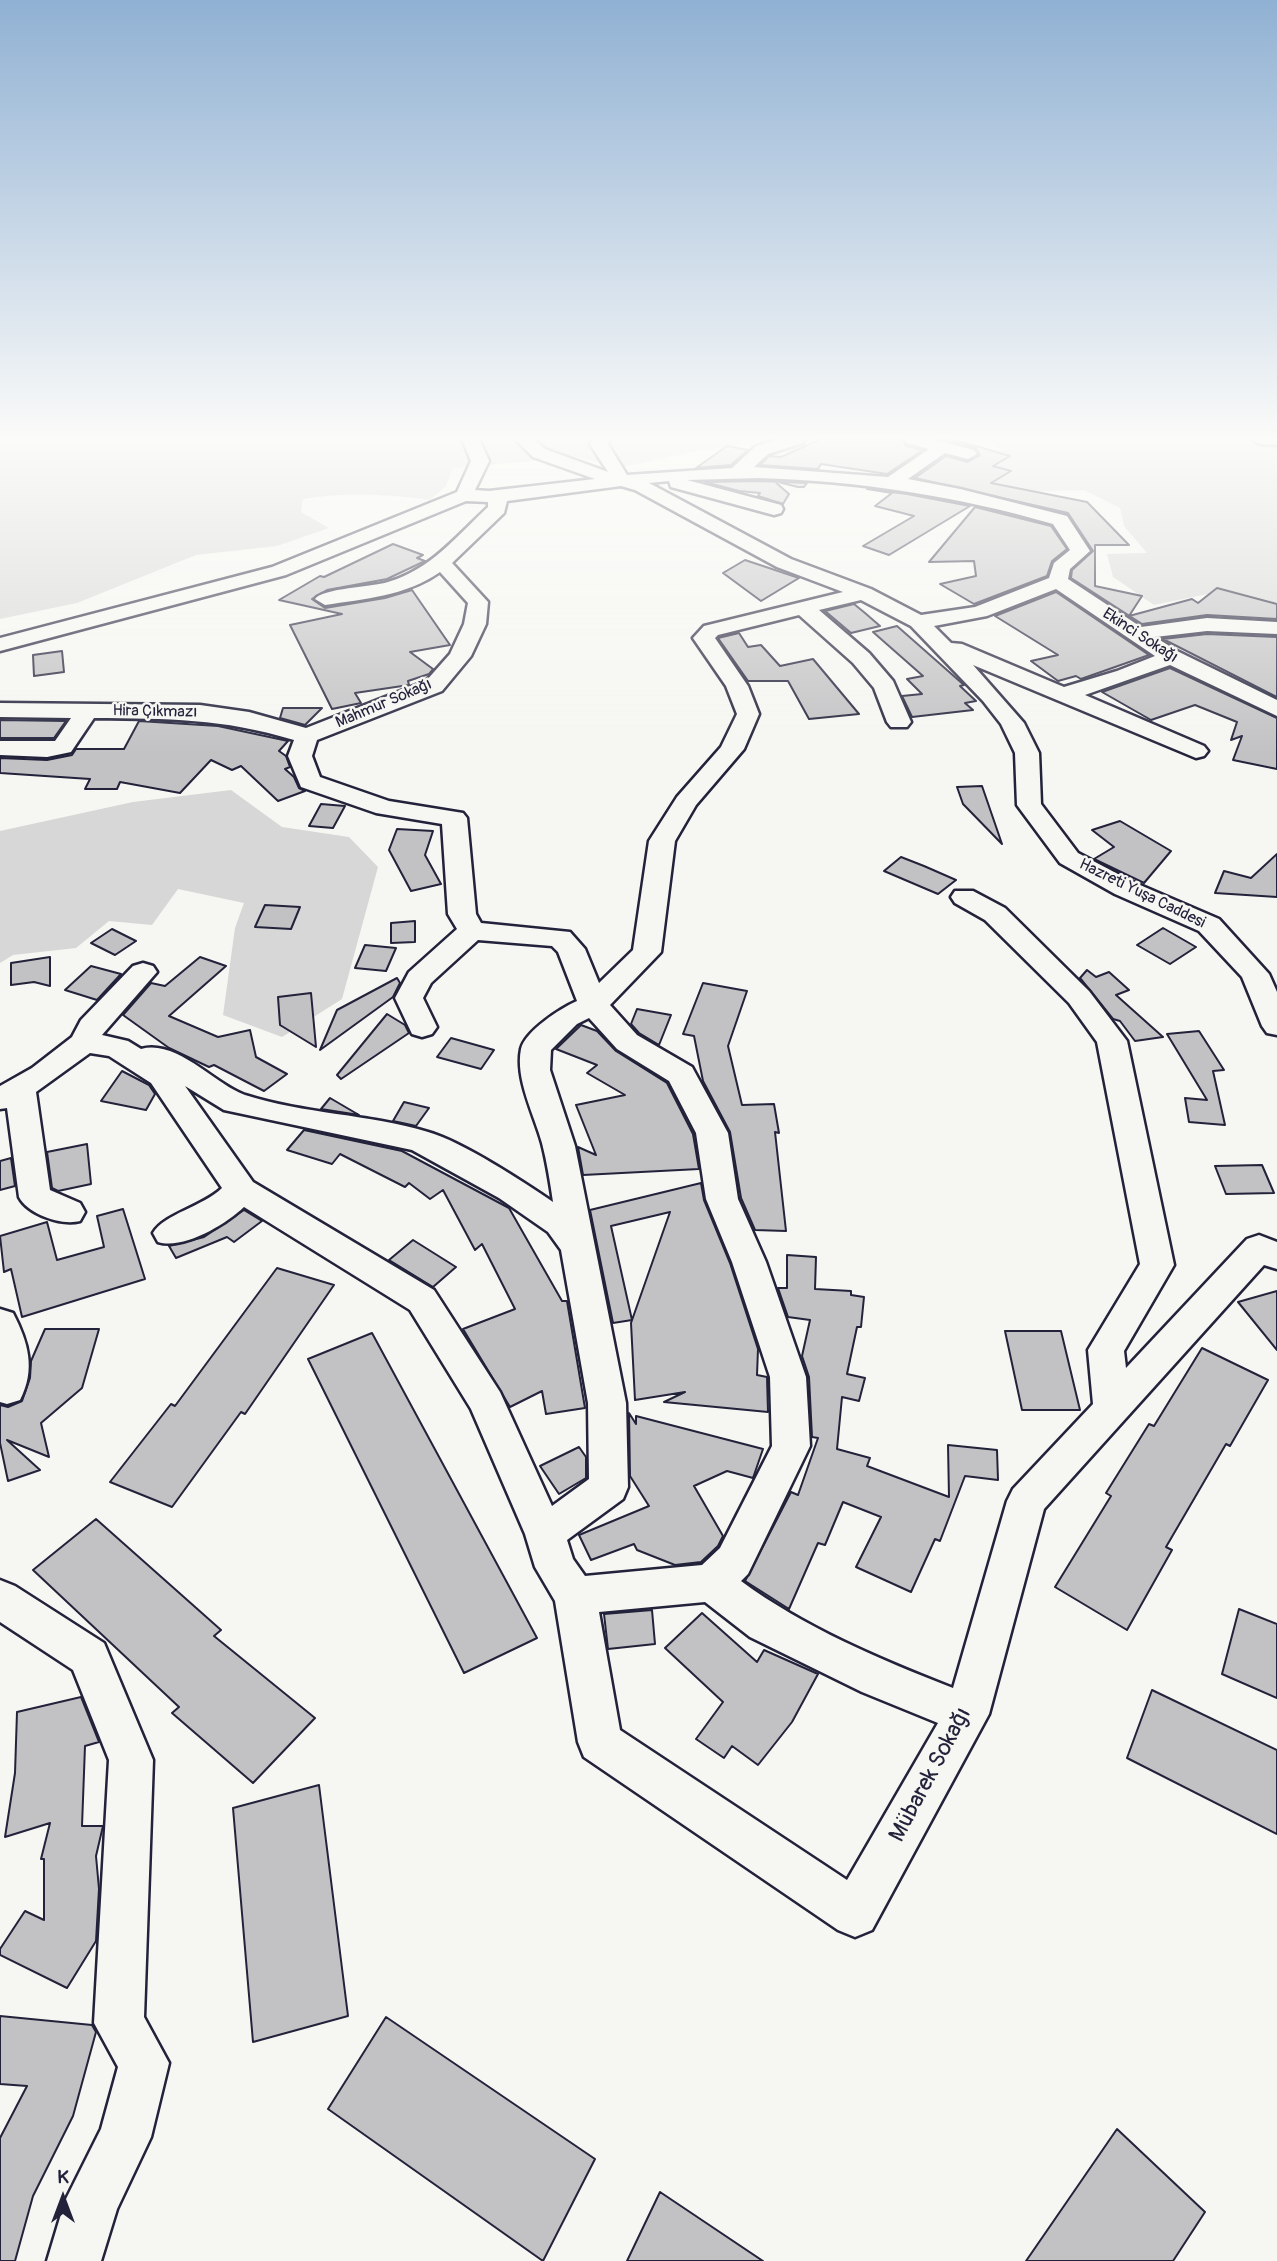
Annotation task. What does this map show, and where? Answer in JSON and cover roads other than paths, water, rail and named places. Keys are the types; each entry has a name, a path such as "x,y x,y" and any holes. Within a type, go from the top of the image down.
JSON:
{"street":[{"path":"0,645 279,571 343,545"},
{"path":"326,599 376,590 415,579 441,562 459,545"},
{"name":"Hazreti Yuşa Caddesi","path":"750,545 784,563 864,593 918,622 991,696 1012,723 1027,753 1029,805 1069,858 1124,888 1209,925 1255,974 1277,1026"},
{"path":"918,622 980,612 1058,581 1061,567 1080,551 1076,545"},
{"name":"Mahmur Sokağı","path":"307,736 434,685 460,656 475,624 478,602 441,562"},
{"name":"Ekinci Sokağı","path":"1058,581 1171,657 1273,704"},
{"path":"545,1534 609,1487 607,1403 559,1146 536,1070 536,1047 567,1017 593,1005 647,952 662,841 687,802 732,749 748,714 737,686 704,638 710,630 805,610 864,593"},
{"path":"805,610 861,658 885,686 899,722"},
{"path":"1137,635 1169,625 1227,624 1277,628"},
{"path":"937,641 1060,695 1134,721 1196,751"},
{"path":"1060,695 1125,676 1171,657"},
{"name":"Hira Çıkmazı","path":"0,710 200,712 249,719 307,736"},
{"path":"0,748 47,750 63,747 87,710"},
{"path":"307,736 300,756 310,782 385,808 453,818 462,914 472,931"},
{"path":"964,897 995,914 1079,997 1112,1041 1157,1265 1106,1350 1112,1408"},
{"path":"142,972 91,1027 100,1045 163,1076 241,1190 422,1300 487,1403 545,1534 555,1567 575,1595 712,1583 734,1561 791,1446 788,1377 749,1262 722,1199 712,1133 681,1074 627,1042 593,1005 571,949 560,938 472,931 419,978 408,998 422,1027"},
{"path":"68,1212 34,1197 10,1094 100,1045 172,1064 235,1102 421,1141 512,1190 560,1223 575,1243"},
{"path":"170,1233 221,1209 241,1190"},
{"name":"Mübarek Sokağı","path":"575,1595 600,1742 855,1913 967,1714 1027,1502 1259,1248 1277,1256"},
{"path":"0,1323 13,1358 6,1389"},
{"path":"712,1583 765,1623 877,1678 967,1714"},
{"path":"0,1599 89,1657 131,1760 119,2023 144,2063 125,2137 92,2202 74,2261"}]}
